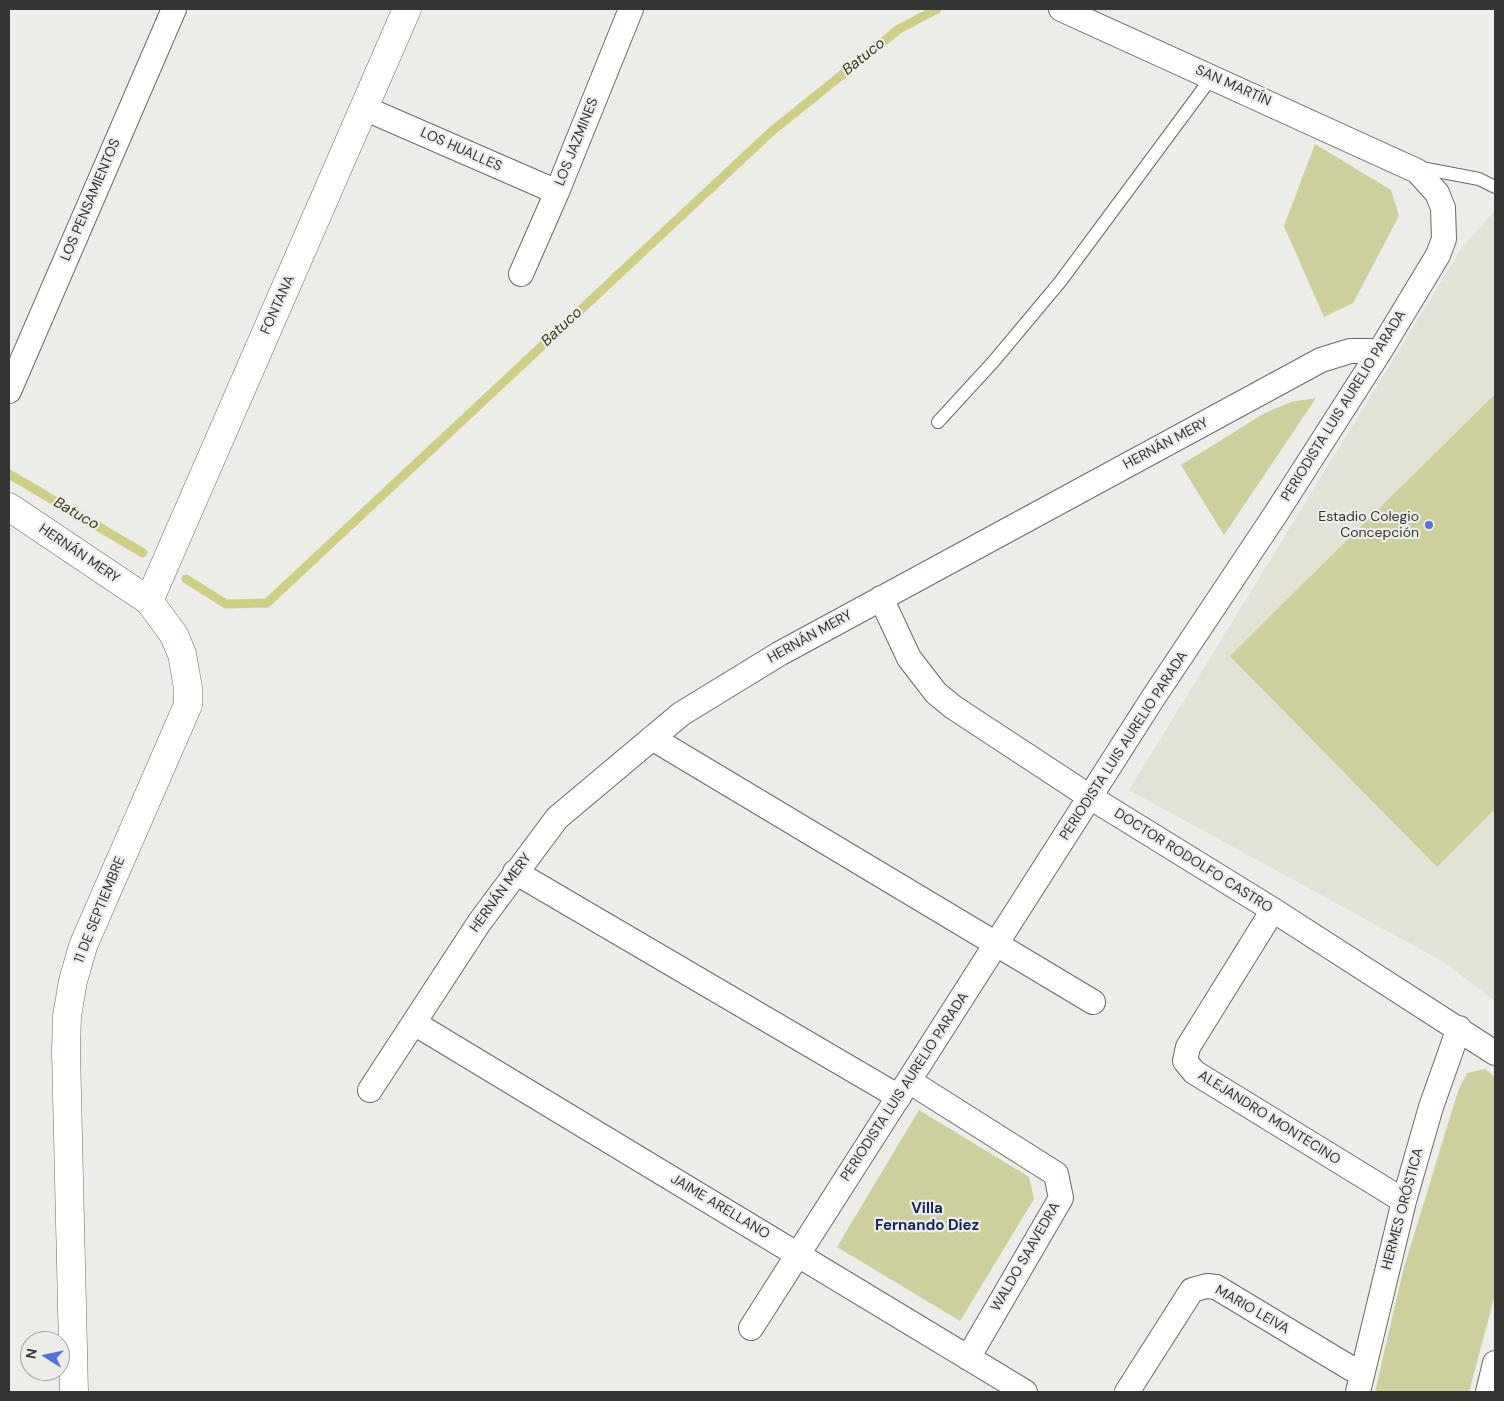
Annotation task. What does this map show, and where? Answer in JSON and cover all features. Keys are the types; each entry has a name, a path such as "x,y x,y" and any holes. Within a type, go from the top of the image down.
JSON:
{"main road":[{"name":"FONTANA","path":"149,601 407,9"},
{"name":"HERNÁN MERY","path":"9,507 149,601"},
{"name":"11 DE SEPTIEMBRE","path":"74,1392 66,1051 67,1016 71,990 82,946 188,705 188,688 182,654 174,635 149,601"}],"street":[{"name":"LOS PENSAMIENTOS","path":"9,391 174,9"},
{"name":"LOS JAZMINES","path":"521,274 557,192 631,9"},
{"name":"SAN MARTÍN","path":"1061,9 1404,164"},
{"name":"LOS HUALLES","path":"364,108 557,192"},
{"name":"PERIODISTA LUIS AURELIO PARADA","path":"751,1328 1090,797 1380,351 1438,254 1444,239 1443,208 1437,193 1417,171 1404,164"},
{"name":"HERNÁN MERY","path":"370,1090 515,872 557,818 681,714 779,654 1321,360 1350,351 1380,351"},
{"name":"DOCTOR RODOLFO CASTRO","path":"881,598 908,658 936,693 965,716 1090,797 1459,1028 1495,1053"},
{"path":"652,738 1093,1002"},
{"name":"WALDO SAAVEDRA","path":"515,872 1056,1174 1061,1198 968,1358"},
{"name":"ALEJANDRO MONTECINO","path":"1273,910 1188,1047 1185,1061 1194,1072 1404,1201"},
{"name":"JAIME ARELLANO","path":"414,1023 799,1254 1024,1392"},
{"name":"HERMES ORÓSTICA","path":"1360,1384 1404,1201 1431,1107 1459,1028"},
{"name":"MARIO LEIVA","path":"1127,1392 1192,1290 1208,1286 1216,1287 1360,1384"},
{"path":"1488,1392 1495,1363"}],"lane":[{"path":"938,422 994,361 1060,282 1212,77"},
{"path":"1404,164 1479,179 1495,187"}],"shaded area":[{"path":"1495,211 1495,1001 1442,961 1129,790 1463,246"}],"green space":[{"path":"1315,144 1391,190 1399,216 1353,303 1324,317 1284,226"},
{"name":"Estadio Colegio Concepción","path":"1495,394 1495,809 1437,867 1230,656"},
{"path":"1316,398 1224,535 1181,465 1265,413 1291,402"},
{"path":"1485,1069 1495,1077 1495,1294 1469,1392 1375,1392 1403,1271 1458,1091 1467,1073"},
{"path":"919,1110 1029,1177 1034,1199 960,1321 837,1247"}],"waterway":[{"name":"Batuco","path":"186,579 226,604 267,603 772,131 899,29 937,9"},
{"name":"Batuco","path":"9,474 143,553"}],"place":[{"name":"Estadio Colegio Concepción","path":"1429,525"}],"district":[{"name":"Villa Fernando Diez","path":"927,1218"}]}
